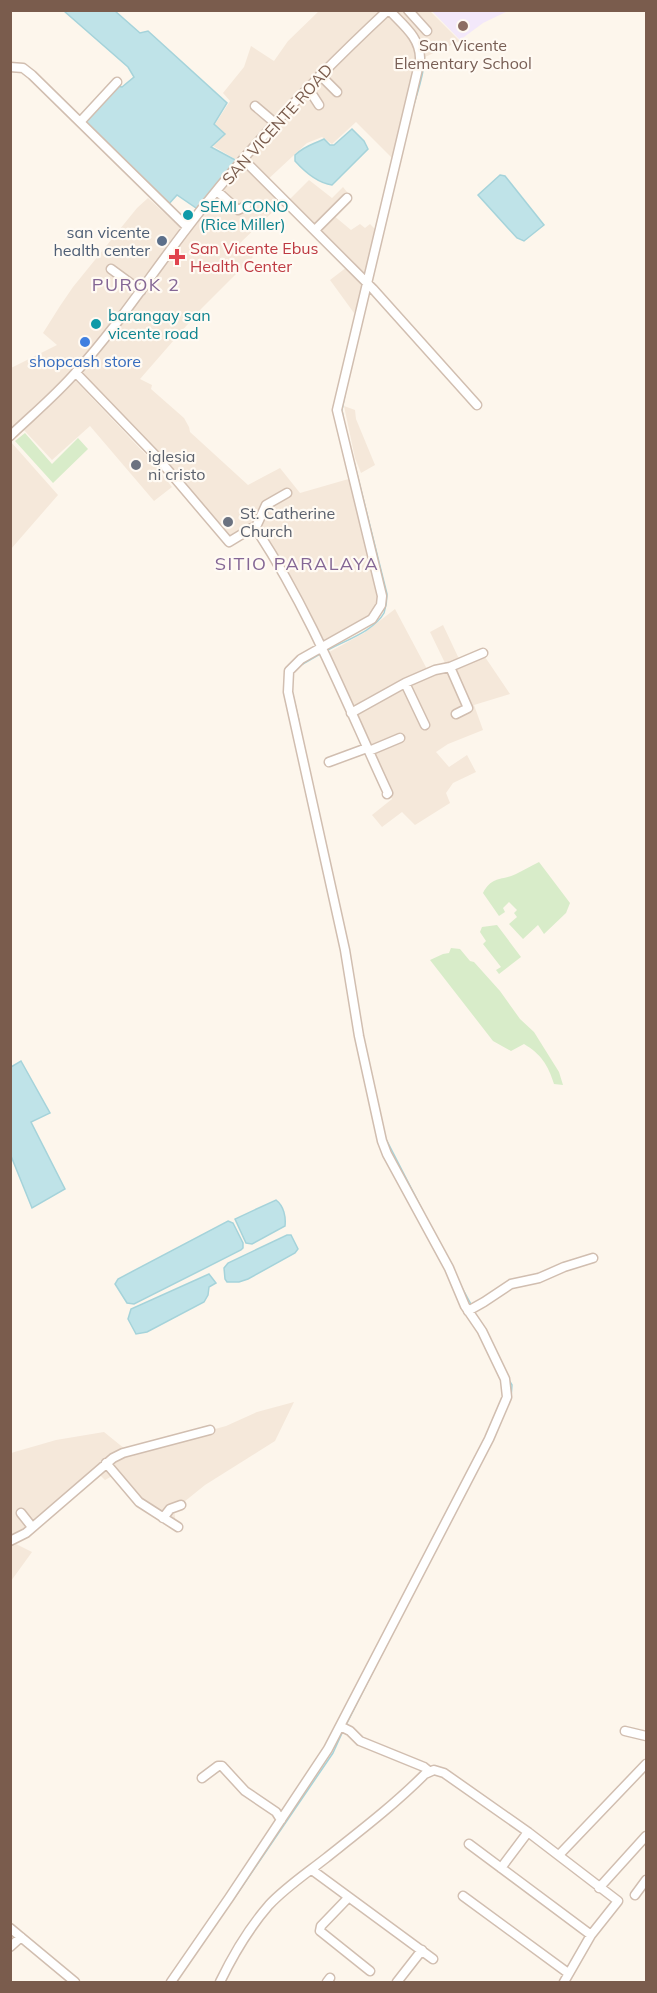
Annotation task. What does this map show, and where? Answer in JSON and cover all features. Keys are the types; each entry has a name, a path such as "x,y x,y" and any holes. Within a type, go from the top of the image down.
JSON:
{"street":[{"path":"408,10 427,32"},
{"path":"171,1983 300,1792 340,1726 489,1439 507,1397 505,1379 482,1331 387,1154 378,1128 359,1036 345,950 288,692 289,671 301,659 372,619 381,606 382,596 337,410 365,283 420,60 416,40 384,12"},
{"name":"SAN VICENTE ROAD","path":"10,436 76,373 141,291 187,227 243,159 308,88 384,12"},
{"path":"10,67 23,68 32,75 187,227"},
{"path":"321,75 337,92"},
{"path":"80,122 117,82"},
{"path":"308,88 319,105"},
{"path":"255,106 276,123"},
{"path":"243,159 373,289 477,405"},
{"path":"217,192 238,210 246,206"},
{"path":"315,230 347,198"},
{"path":"111,269 141,291"},
{"path":"76,373 156,456 229,542 255,528 266,505 288,493"},
{"path":"255,528 290,585 387,794"},
{"path":"351,713 405,683 483,652"},
{"path":"450,667 468,708 456,714"},
{"path":"405,683 425,725"},
{"path":"329,762 400,738"},
{"path":"471,1309 511,1284 539,1278 593,1258"},
{"path":"10,1541 26,1533 106,1463 123,1453 210,1430"},
{"path":"106,1463 139,1502 178,1527"},
{"path":"163,1518 170,1509 181,1505"},
{"path":"21,1513 32,1527"},
{"path":"340,1726 350,1731 360,1741 429,1771"},
{"path":"625,1731 646,1736"},
{"path":"559,1855 646,1764"},
{"path":"202,1778 218,1766 222,1766 245,1791 276,1812 281,1820"},
{"path":"220,1983 230,1961 261,1915 281,1893 375,1820 429,1771 438,1770 528,1832 618,1900 591,1935 564,1983"},
{"path":"501,1868 528,1832"},
{"path":"600,1888 646,1836"},
{"path":"469,1844 591,1935"},
{"path":"312,1869 433,1959"},
{"path":"634,1895 646,1880"},
{"path":"463,1896 568,1973"},
{"path":"348,1898 321,1926 320,1931 370,1971"},
{"path":"10,1928 75,1983"},
{"path":"10,1947 21,1937"},
{"path":"397,1983 422,1950"}],"shaded area":[{"path":"386,10 240,162 213,146 225,134 215,124 230,101 223,93 244,67 251,46 274,61 288,41 319,11"},
{"path":"395,11 430,11 460,41 425,57 424,44"},
{"name":"San Vicente Elementary School","path":"432,11 508,11 483,23 460,40"},
{"path":"390,15 420,47 394,160 356,122 332,144 322,137 307,143 265,182 244,160"},
{"path":"243,163 282,203 238,245 253,257 201,309 140,379 152,385 151,389 184,418 190,432 248,485 280,468 300,493 352,478 380,597 371,617 320,646 259,530 229,538 79,373"},
{"path":"309,180 332,198 343,187 351,197 333,215 351,230 360,224 365,228 370,224 377,231 354,313 330,280 347,267 286,203"},
{"path":"148,198 183,230 123,311 75,370 11,432 11,368 57,345 43,333 73,287 137,208"},
{"path":"73,378 149,458 172,487 154,501 90,426 52,460 22,428"},
{"path":"344,406 355,410 356,419 375,465 361,473 355,458"},
{"path":"10,442 58,495 11,549"},
{"path":"395,609 428,671 445,663 430,632 443,625 460,661 481,651 510,694 474,705 483,730 448,744 436,752 449,767 467,755 476,772 453,783 446,793 450,803 415,825 402,812 382,827 372,815 392,799 324,655 364,633"},
{"path":"294,1402 275,1441 205,1485 174,1510 176,1524 145,1502 114,1475 105,1480 98,1473 122,1455 226,1426 257,1412"},
{"path":"104,1432 125,1449 26,1531 11,1538 11,1453 56,1440"},
{"path":"16,1544 32,1552 11,1581 11,1545"}],"green space":[{"path":"25,433 52,464 78,438 88,449 53,483 15,441"},
{"path":"539,862 570,903 566,913 544,934 538,925 523,939 509,924 517,917 514,913 517,910 509,902 503,908 505,912 499,916 483,893 493,881 516,874"},
{"path":"497,925 521,957 499,974 496,970 501,967 483,944 486,941 480,932 482,927"},
{"path":"451,948 460,949 470,961 474,962 500,991 520,1019 534,1032 559,1072 563,1085 554,1084 543,1061 524,1044 511,1051 493,1041 430,960 449,953"}],"water":[{"path":"64,11 115,11 140,33 148,31 227,103 214,124 225,134 211,147 239,162 199,210 177,195 167,206 82,123 117,86 122,87 134,77 128,67"},
{"path":"352,129 364,141 368,149 332,185 312,176 295,161 295,155 306,147 324,139 330,145 334,145"},
{"path":"500,175 505,176 544,225 524,241 517,238 478,195"},
{"path":"21,1061 50,1113 31,1122 65,1189 32,1208 11,1156 11,1067"},
{"path":"276,1200 284,1212 285,1226 252,1244 246,1243 235,1219"},
{"path":"228,1221 233,1223 243,1243 241,1250 134,1304 127,1303 115,1284 118,1279"},
{"path":"291,1235 298,1249 295,1253 248,1279 227,1282 224,1268 228,1263"},
{"path":"209,1274 216,1283 209,1287 204,1302 147,1332 136,1334 128,1319 131,1309"}],"waterway":[{"path":"411,114 424,66 423,48 420,41"},
{"path":"344,423 342,410 346,389"},
{"path":"328,650 374,625 384,613 386,604 387,594 354,462"},
{"path":"301,665 320,654"},
{"path":"292,691 299,721"},
{"path":"385,1137 425,1215"},
{"path":"460,1284 472,1306"},
{"path":"509,1380 512,1385 511,1398"},
{"path":"346,1725 387,1644"},
{"path":"233,1900 333,1753 343,1731"},
{"path":"176,1982 192,1958"}],"place":[{"name":"San Vicente Elementary School","path":"463,26"},
{"name":"SEMI CONO (Rice Miller)","path":"188,215"},
{"name":"san vicente health center","path":"162,241"},
{"name":"San Vicente Ebus Health Center","path":"177,257"},
{"name":"barangay san vicente road","path":"96,324"},
{"name":"shopcash store","path":"85,342"},
{"name":"iglesia ni cristo","path":"136,465"},
{"name":"St. Catherine Church","path":"228,522"}],"district":[{"name":"PUROK 2","path":"136,285"},
{"name":"SITIO PARALAYA","path":"297,564"}]}
